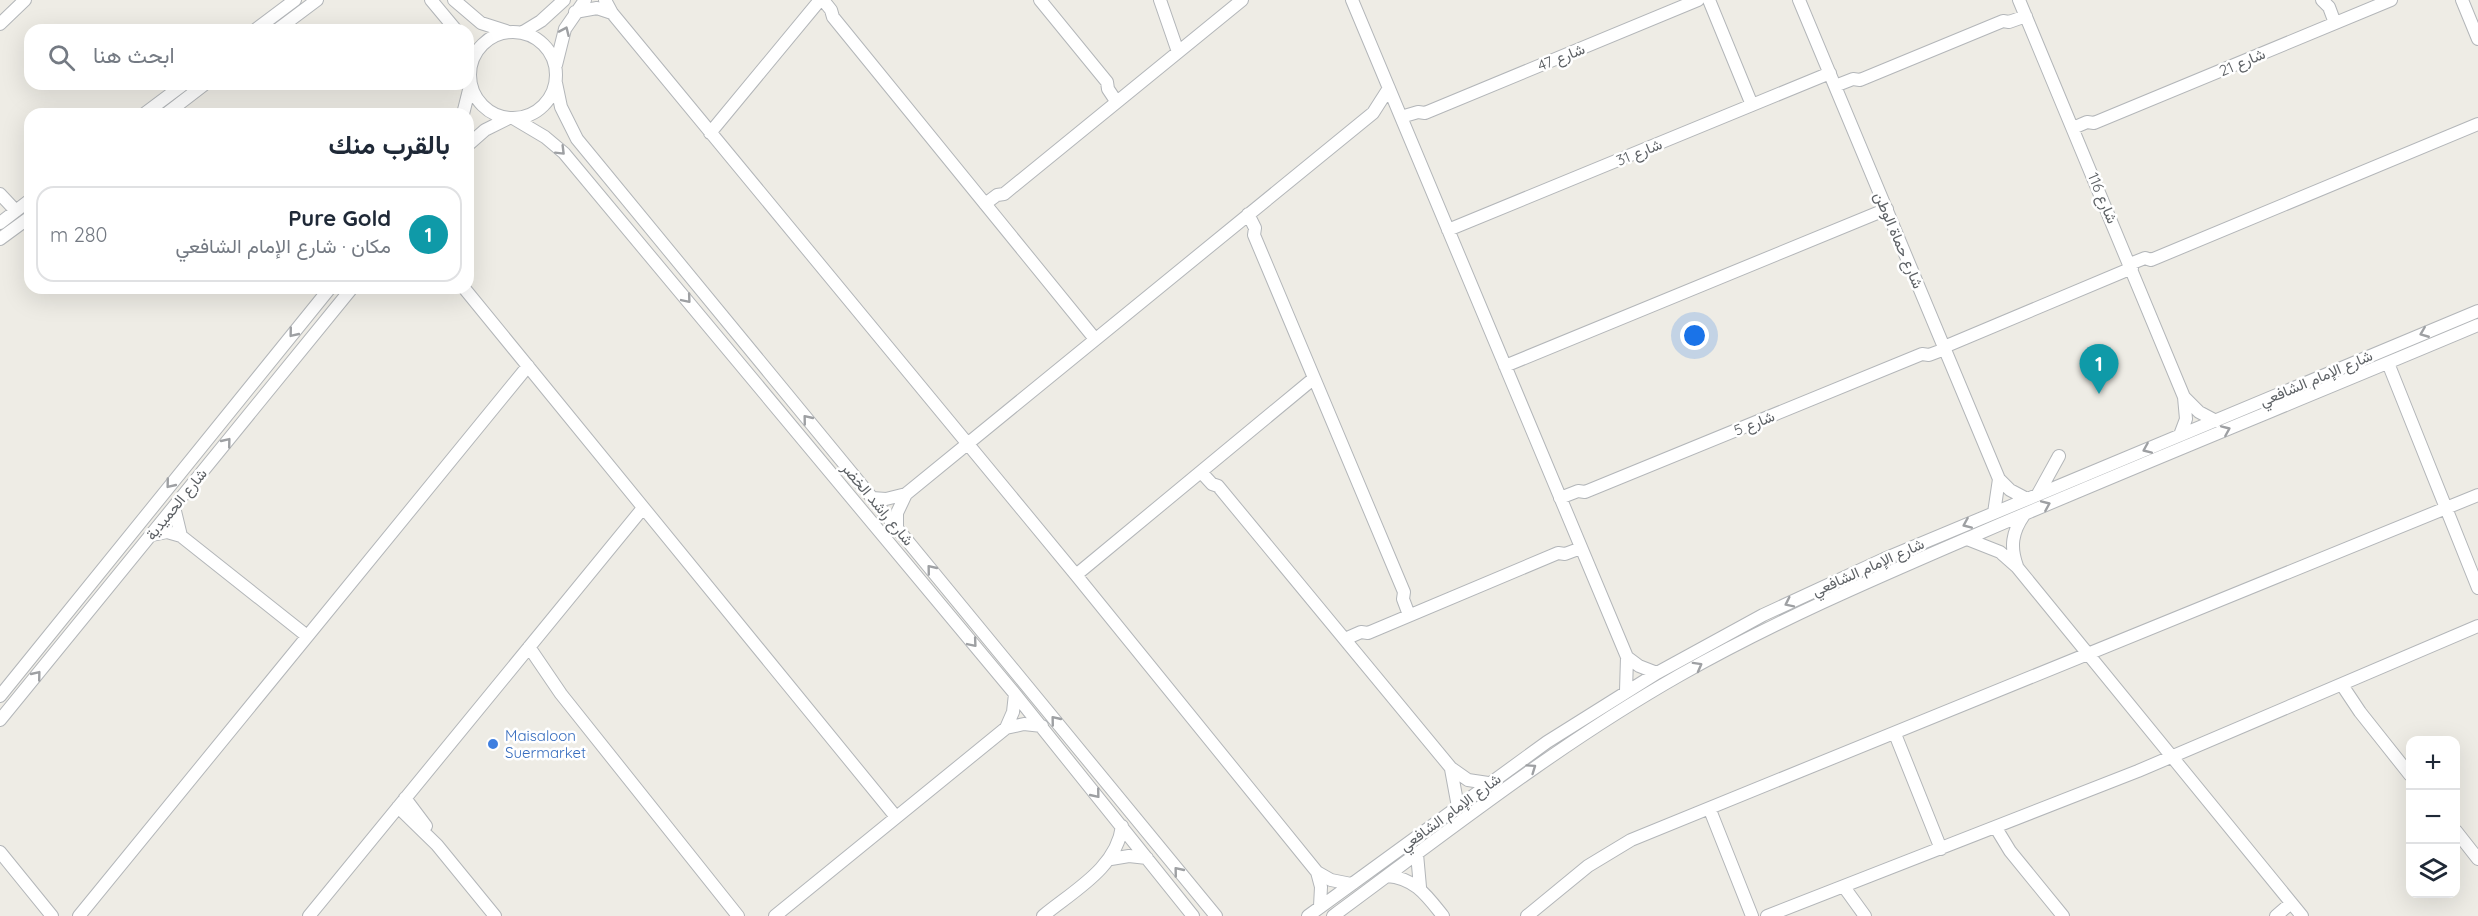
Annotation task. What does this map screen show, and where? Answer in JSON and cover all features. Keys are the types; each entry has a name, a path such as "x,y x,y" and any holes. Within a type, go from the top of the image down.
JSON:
{"street":[{"path":"0,24 25,0"},
{"path":"266,24 295,0"},
{"path":"285,24 316,0"},
{"path":"431,0 451,24"},
{"path":"454,0 481,23 507,32 523,33 544,45 556,66"},
{"path":"523,33 541,21 564,0"},
{"path":"474,140 485,130 511,118 525,117 545,105 556,83 556,66 561,38 575,12 585,0"},
{"path":"605,0 612,13 1076,575 1317,872 1331,880 1351,884"},
{"path":"1040,0 1107,82 1108,89 1120,98"},
{"path":"1160,0 1172,29 1178,32 1182,49"},
{"path":"988,208 997,195 1004,194 1242,0"},
{"path":"1352,0 1626,657 1626,692"},
{"name":"شارع 47","path":"1403,122 1421,119 1425,113 1698,0"},
{"path":"1709,0 1752,105"},
{"name":"شارع حماة الوطن","path":"1800,0 1999,479"},
{"name":"شارع 21","path":"2074,131 2091,129 2094,123 2391,0"},
{"path":"2462,0 2478,39"},
{"path":"710,133 820,2 826,16 833,17 1095,339"},
{"path":"2322,2 2322,10 2331,25"},
{"path":"575,12 597,8 612,13"},
{"path":"1837,90 1853,79 1860,80 2002,21 2009,22 2022,8"},
{"name":"شارع 116","path":"2022,8 2184,397 2186,419 2180,435"},
{"path":"474,56 481,45 489,39 507,32"},
{"name":"شارع 31","path":"1448,230 1830,73"},
{"name":"شارع راشد الخضر","path":"556,83 561,107 577,139 1215,916"},
{"path":"897,527 899,506 906,494 1373,113 1389,88"},
{"path":"152,108 176,90"},
{"path":"174,108 198,90"},
{"path":"464,108 467,90"},
{"path":"473,90 474,95 489,111 511,118"},
{"path":"1373,113 1396,105"},
{"name":"شارع راشد الخضر","path":"511,118 546,137 564,153 1042,726 1193,916"},
{"name":"شارع 5","path":"1562,502 1582,498 1585,492 1922,354 1927,347 1943,346 2132,268 2148,265 2151,260 2478,124"},
{"path":"0,194 8,217"},
{"path":"0,205 8,217"},
{"path":"8,217 24,205"},
{"path":"1505,366 1887,209"},
{"path":"1245,217 1255,228 1254,235 1404,592 1403,599 1413,614"},
{"path":"0,239 24,221"},
{"name":"شارع الحميدية","path":"0,696 325,294"},
{"name":"شارع الحميدية","path":"0,720 347,294"},
{"path":"469,294 896,817"},
{"name":"شارع الإمام الشافعي","path":"1308,916 1488,783 1626,692 1657,673 1808,593 2478,311"},
{"name":"شارع الإمام الشافعي","path":"1333,916 1473,810 1555,752 1682,674 1814,606 2024,514 2478,325"},
{"path":"2388,363 2478,588"},
{"path":"79,916 528,366"},
{"path":"1076,575 1313,379"},
{"name":"شارع 116","path":"2184,397 2199,412 2216,421"},
{"path":"1999,479 2010,490 2032,497 2059,456"},
{"path":"1205,469 1212,484 1218,486 1451,768 1468,780 1488,783"},
{"path":"1994,513 1999,479"},
{"path":"872,498 893,498 906,494"},
{"path":"1527,916 1588,866 1616,848 2478,495"},
{"path":"174,507 181,536"},
{"path":"309,916 643,508"},
{"path":"2017,567 2012,546 2014,535 2024,514"},
{"path":"152,534 167,532 181,536 307,636"},
{"path":"1967,539 2000,552 2017,567 2173,756 2294,911 2276,916"},
{"path":"1348,643 1365,639 1368,633 1558,553 1565,554 1579,544"},
{"path":"1767,916 1996,828 2478,627"},
{"path":"526,651 723,894 738,916"},
{"path":"1626,657 1639,666 1657,673"},
{"path":"2342,685 2360,712 2406,770"},
{"path":"1006,728 1013,712 1015,694"},
{"path":"775,916 1006,728 1024,724 1042,726"},
{"path":"1895,734 1941,849"},
{"path":"1451,768 1458,807"},
{"path":"402,802 495,916"},
{"path":"1710,810 1752,916"},
{"path":"1043,916 1111,859 1119,843 1122,826"},
{"path":"1996,828 2010,851 2063,916"},
{"path":"2460,836 2478,859"},
{"path":"0,852 51,916"},
{"path":"1417,854 1420,887"},
{"path":"1111,859 1129,855 1147,858"},
{"path":"1317,872 1321,887 1320,906"},
{"path":"1387,876 1406,879 1420,887 1443,916"},
{"path":"1839,888 1858,916"},
{"path":"1839,888 1865,916"},
{"path":"723,894 746,916"}],"place":[{"name":"Pure Gold","path":"2099,394"},
{"name":"Maisaloon Suermarket","path":"493,744"}]}
